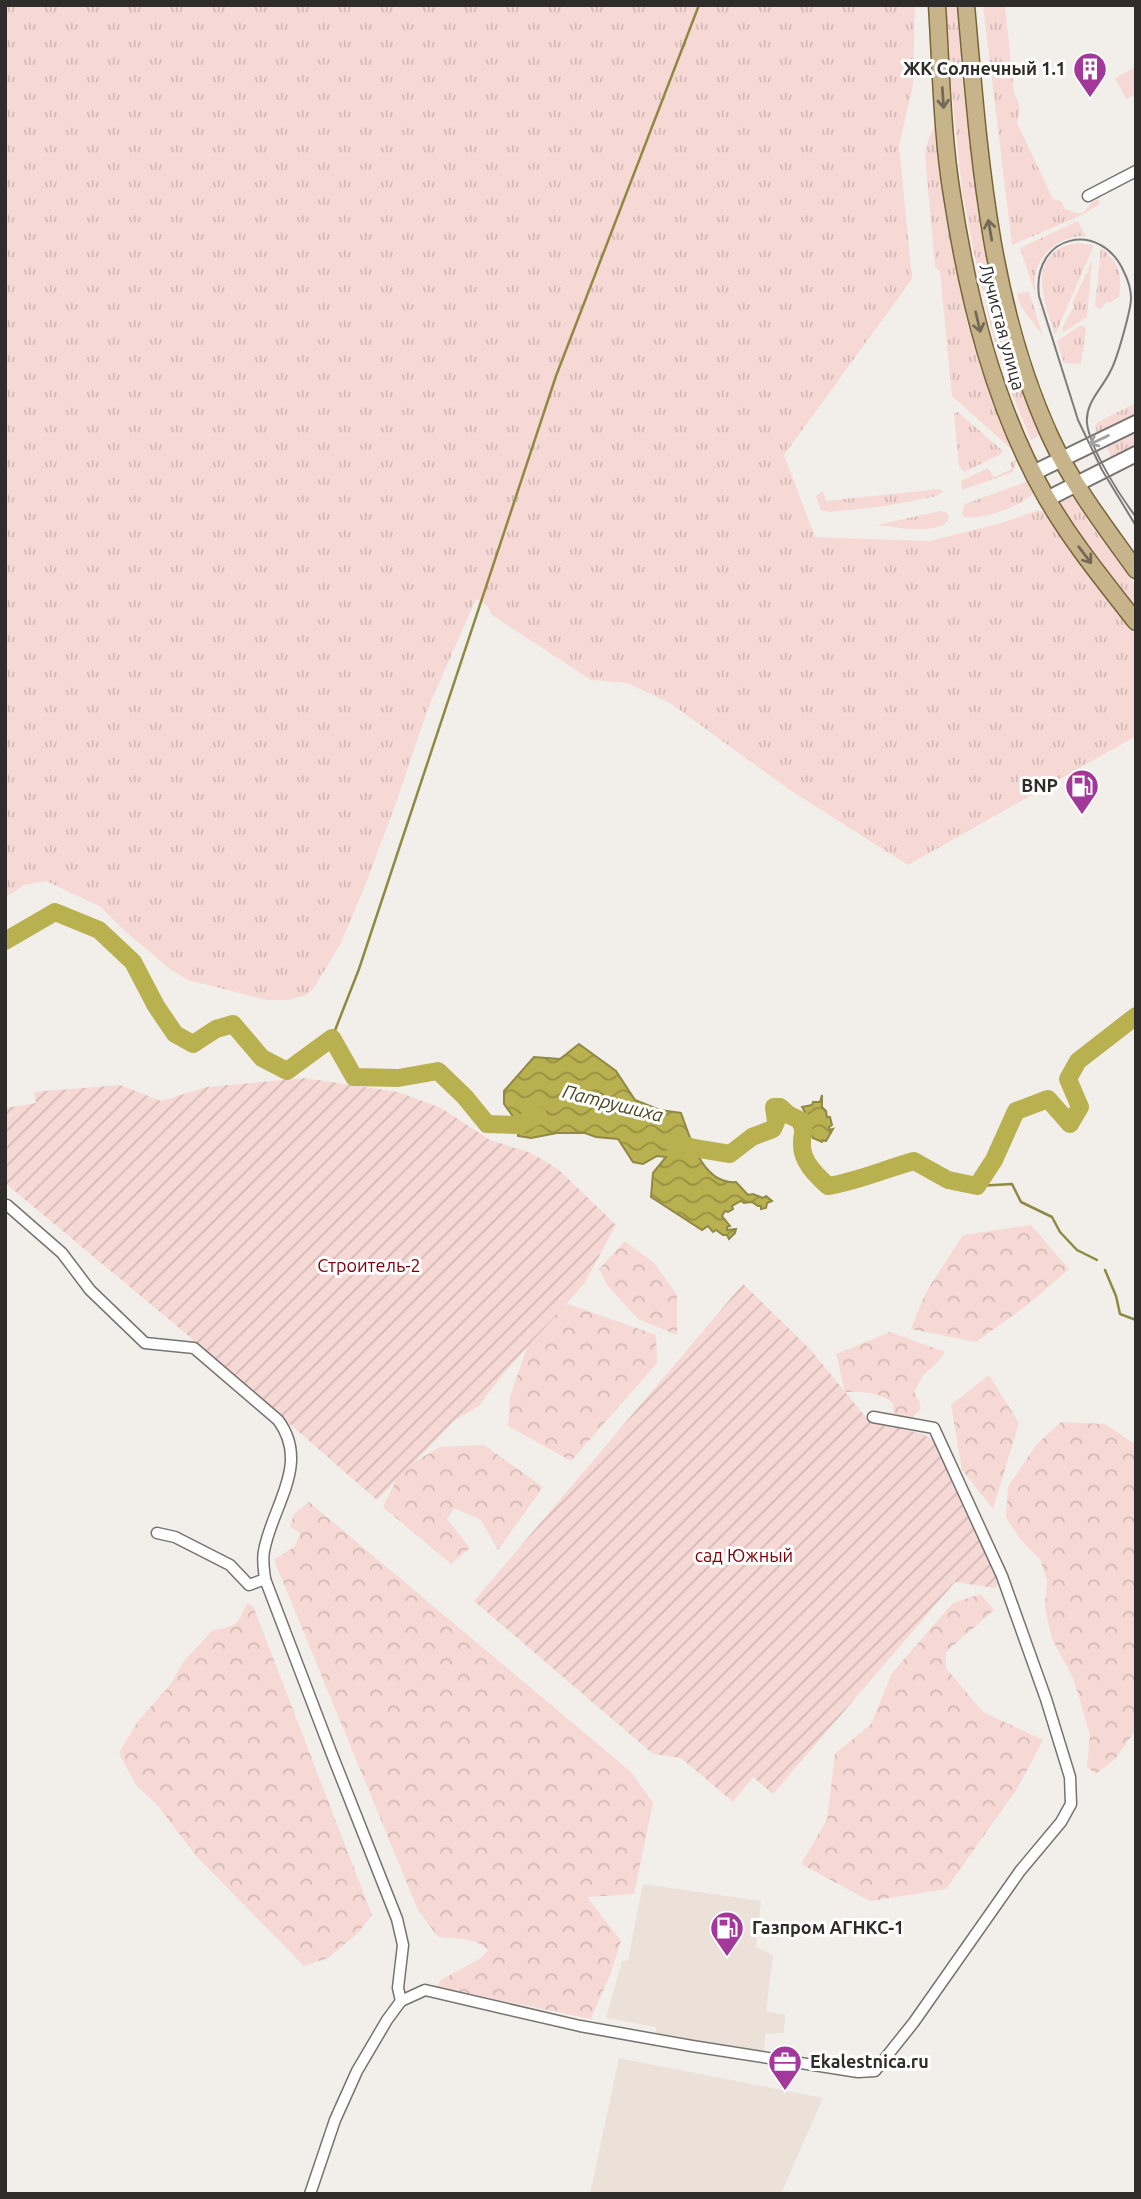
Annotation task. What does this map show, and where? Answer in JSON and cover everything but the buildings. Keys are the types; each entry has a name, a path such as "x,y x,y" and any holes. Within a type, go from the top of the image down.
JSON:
{"main road":[{"name":"Лучистая улица","path":"937,5 951,194 969,283 1001,400 1047,499 1070,536 1136,622"},
{"name":"Лучистая улица","path":"966,5 985,204 1012,333 1050,436 1076,484 1136,570"}],"street":[{"path":"1088,196 1136,172"},
{"path":"1033,473 1136,423"},
{"path":"1047,499 1136,454"},
{"path":"7,1205 62,1252 90,1290 145,1343 194,1348 278,1420 287,1432 292,1448 291,1470 263,1553 265,1579 397,1919 403,1945 398,1988 401,2001"},
{"path":"310,2194 335,2120 357,2071 401,2001 425,1990 580,2026 859,2072 875,2071 914,2022 1020,1871 1061,1822 1071,1804 1070,1777 1046,1699 1002,1576 934,1428 873,1417"},
{"path":"157,1533 175,1537 230,1566 249,1585 265,1579"}],"shaded area":[{"path":"643,1884 761,1901 756,1947 773,1955 766,2011 785,2015 784,2033 765,2034 764,2053 656,2034 656,2027 606,2018 622,1961 628,1960"},
{"path":"619,2058 823,2098 781,2194 590,2194"}],"green space":[{"path":"5,5 915,5 913,85 899,146 912,279 784,455 815,537 930,541 1002,523 1038,510 1046,513 1136,636 1136,736 908,865 790,790 670,703 627,683 591,680 492,615 487,605 476,599 428,708 367,881 340,945 313,989 306,995 288,1000 267,1000 188,980 170,969 101,907 46,881 24,885 5,898"},
{"path":"943,5 956,5 977,202 1000,317 1020,381 1042,434 1031,440 992,332 974,253 962,190"},
{"path":"983,5 1005,5 1014,94 1019,108 1017,123 1053,199 1061,201 1065,209 1076,213 1083,213 1098,199 1100,204 1080,216 1012,245"},
{"path":"1136,67 1136,94 1126,99 1115,78"},
{"path":"939,117 952,242 963,304 980,367 1013,447 1010,448 952,396 940,271 935,267 925,154"},
{"path":"1078,221 1085,236 1064,240 1041,259 1035,278 1036,297 1020,248"},
{"path":"1078,243 1094,245 1055,335 1043,293 1044,267 1050,256 1061,248"},
{"path":"1101,248 1116,264 1120,283 1119,297 1107,302 1100,309 1095,306"},
{"path":"1092,260 1087,317 1064,332 1062,329"},
{"path":"1029,292 1043,336 1021,306 1017,294"},
{"path":"1081,325 1086,328 1081,364 1064,363 1057,341"},
{"path":"1136,403 1136,415 1097,433 1095,425 1098,422"},
{"path":"958,412 1003,451 964,472 959,466 954,413"},
{"path":"1136,433 1136,447 1111,458 1107,446"},
{"path":"1017,459 1013,472 962,490 961,481 988,468 994,477 1012,469 1010,463"},
{"path":"1026,482 1033,483 1036,490 1023,501 990,515 963,516 965,504"},
{"path":"940,489 943,492 937,496 885,506 829,512 821,510 816,496 823,491 826,501"},
{"path":"1071,497 1136,586 1136,610 1060,507 1062,502"},
{"path":"941,511 947,513 949,519 944,524 927,529 877,525"},
{"name":"Строитель-2","path":"304,1078 398,1092 441,1108 490,1140 531,1153 558,1169 616,1225 584,1284 503,1374 479,1406 455,1420 377,1500 184,1332 5,1183 5,1108 36,1103 34,1092 120,1085 161,1101 207,1087"},
{"path":"1031,1225 1069,1269 1026,1306 976,1342 911,1329 926,1292 963,1235"},
{"path":"625,1241 654,1263 677,1295 677,1335 638,1319 608,1286 599,1269"},
{"name":"сад Южный","path":"743,1284 810,1349 869,1421 923,1434 934,1441 1000,1582 995,1588 955,1582 773,1794 753,1777 733,1802 681,1758 653,1754 474,1601"},
{"path":"568,1304 656,1335 657,1363 571,1461 508,1426 510,1396 529,1342 530,1324"},
{"path":"890,1332 945,1352 924,1374 914,1392 921,1409 907,1422 895,1416 893,1403 882,1396 845,1392 836,1354"},
{"path":"989,1375 1019,1423 993,1509 962,1470 951,1405"},
{"path":"1061,1422 1105,1424 1136,1445 1136,1730 1115,1759 1096,1774 1087,1767 1090,1735 1074,1680 1052,1639 1045,1608 1047,1581 1040,1559 1020,1539 1006,1517 1008,1487 1036,1445"},
{"path":"484,1445 543,1487 498,1550 481,1520 454,1508 447,1519 470,1548 451,1564 383,1507 401,1470 440,1447"},
{"path":"309,1502 631,1772 653,1803 634,1894 587,1897 621,1941 591,2019 437,1987 441,1980 481,1958 488,1950 472,1941 438,1937 418,1910 274,1560 295,1546 300,1533 290,1527 294,1514"},
{"path":"981,1594 994,1610 946,1652 946,1668 983,1712 1043,1740 1017,1789 946,1889 870,1901 801,1864 827,1820 835,1754 871,1724 892,1673 953,1603"},
{"path":"247,1603 253,1606 372,1915 358,1933 328,1958 304,1966 197,1857 158,1806 136,1785 119,1753 138,1721 170,1685 184,1661 213,1630 235,1624"}],"water":[{"path":"579,1044 616,1071 635,1100 660,1110 681,1113 699,1158 714,1176 724,1181 736,1182 748,1195 763,1198 766,1196 772,1201 767,1203 766,1208 761,1209 761,1206 752,1202 741,1201 732,1206 733,1209 725,1211 722,1216 730,1226 727,1230 736,1229 729,1239 727,1235 716,1230 713,1232 708,1226 702,1230 651,1197 653,1173 666,1157 657,1156 643,1164 633,1162 618,1139 585,1133 557,1133 531,1138 518,1136 519,1125 504,1104 504,1091 534,1057 560,1059"},
{"path":"822,1095 822,1107 827,1117 830,1117 830,1130 833,1129 826,1141 822,1142 802,1128 799,1128 800,1136 798,1135 794,1127 795,1115 789,1115 792,1112 800,1115 805,1112 802,1107 820,1102"}],"waterway":[{"path":"332,1038 359,969 556,376 699,5"},
{"name":"Патрушиха","path":"5,941 55,912 99,930 133,962 156,1006 175,1034 193,1044 216,1029 233,1024 262,1058 287,1071 332,1038 354,1077 398,1078 438,1071 465,1097 487,1124 519,1125 538,1115"},
{"name":"Патрушиха","path":"672,1142 730,1154 752,1137 773,1129 776,1122 774,1107 780,1107 802,1121 804,1156 814,1172 828,1186 914,1161 948,1180 977,1186 994,1160 1016,1111 1048,1099 1070,1124 1080,1107 1068,1079 1078,1061 1136,1016"},
{"path":"977,1186 1012,1184 1021,1202 1052,1217 1060,1232 1077,1250 1097,1260"},
{"path":"1105,1270 1120,1314 1136,1320"}],"tram line":[{"path":"1136,517 1100,459 1087,423 1089,408 1111,370 1120,346 1130,304 1130,288 1113,255 1100,245 1085,240 1070,241 1056,247 1046,259 1039,275 1039,296 1078,420 1102,470 1136,526"}],"place":[{"name":"ЖК Солнечный 1.1","path":"1090,99"},
{"name":"BNP","path":"1082,816"},
{"name":"Газпром АГНКС-1","path":"727,1958"},
{"name":"Ekalestnica.ru","path":"785,2092"}]}
